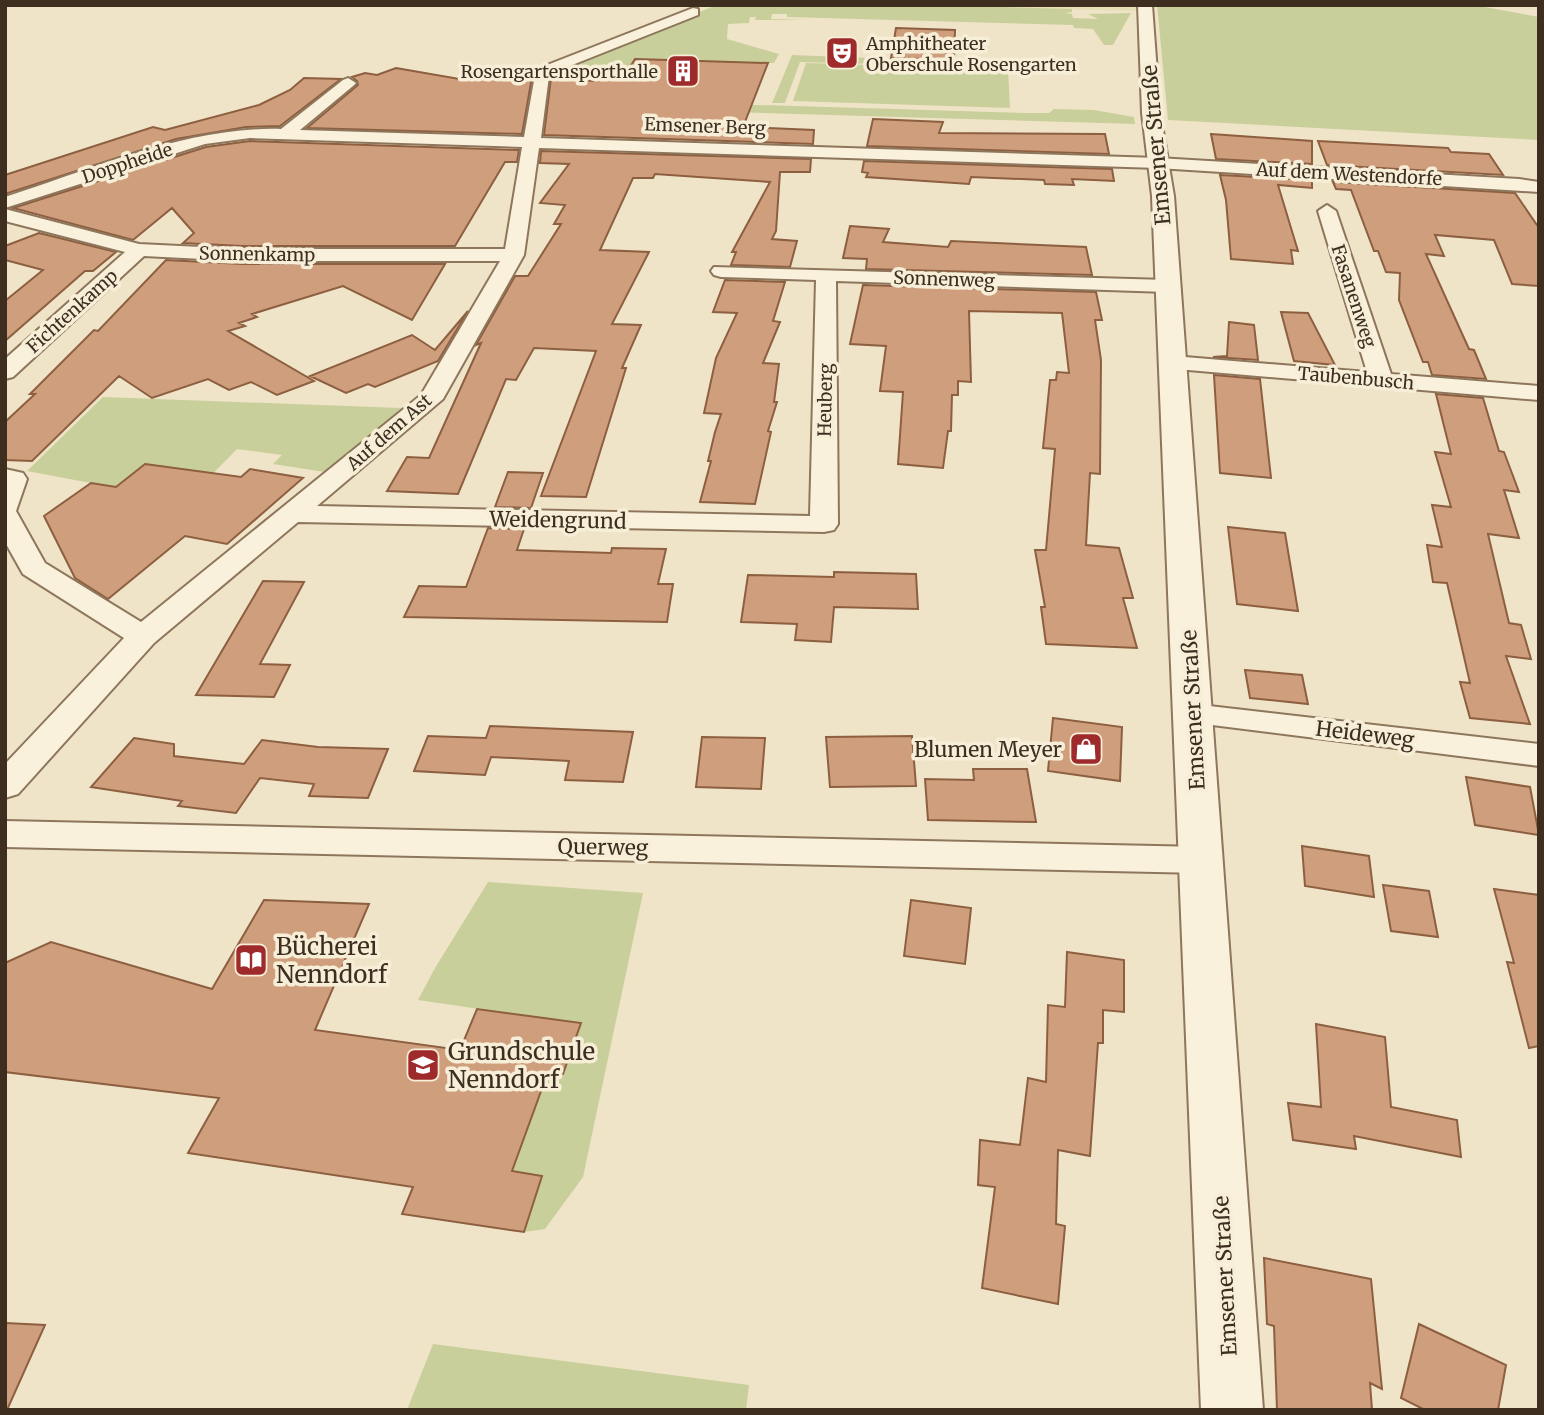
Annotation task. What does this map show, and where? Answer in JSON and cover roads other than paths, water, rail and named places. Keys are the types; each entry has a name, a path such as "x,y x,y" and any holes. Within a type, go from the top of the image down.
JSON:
{"street":[{"name":"Emsener Straße","path":"1145,8 1151,113 1158,163 1173,363 1232,1410"},
{"name":"Auf dem Ast","path":"5,786 143,636 431,399 514,255 542,75 693,12"},
{"path":"286,133 348,83"},
{"name":"Emsener Berg","path":"250,133 1158,163"},
{"name":"Doppheide","path":"5,202 203,139 250,133"},
{"name":"Auf dem Westendorfe","path":"1158,163 1539,187"},
{"name":"Fasanenweg","path":"1327,211 1381,380"},
{"name":"Sonnenkamp","path":"5,215 139,250 242,255 514,255"},
{"name":"Fichtenkamp","path":"5,372 139,250"},
{"name":"Sonnenweg","path":"721,271 1167,286"},
{"name":"Heuberg","path":"824,524 826,275"},
{"name":"Taubenbusch","path":"1173,363 1539,393"},
{"path":"5,477 14,479 5,507"},
{"name":"Weidengrund","path":"292,514 824,524"},
{"path":"5,515 33,568 143,636"},
{"name":"Heideweg","path":"1192,714 1539,755"},
{"name":"Querweg","path":"5,834 1202,860"}],"place":[{"name":"Amphitheater Oberschule Rosengarten","path":"842,53"},
{"name":"Rosengartensporthalle","path":"683,71"},
{"name":"Blumen Meyer","path":"1086,749"},
{"name":"Bücherei Nenndorf","path":"251,960"},
{"name":"Grundschule Nenndorf","path":"423,1065"}]}
